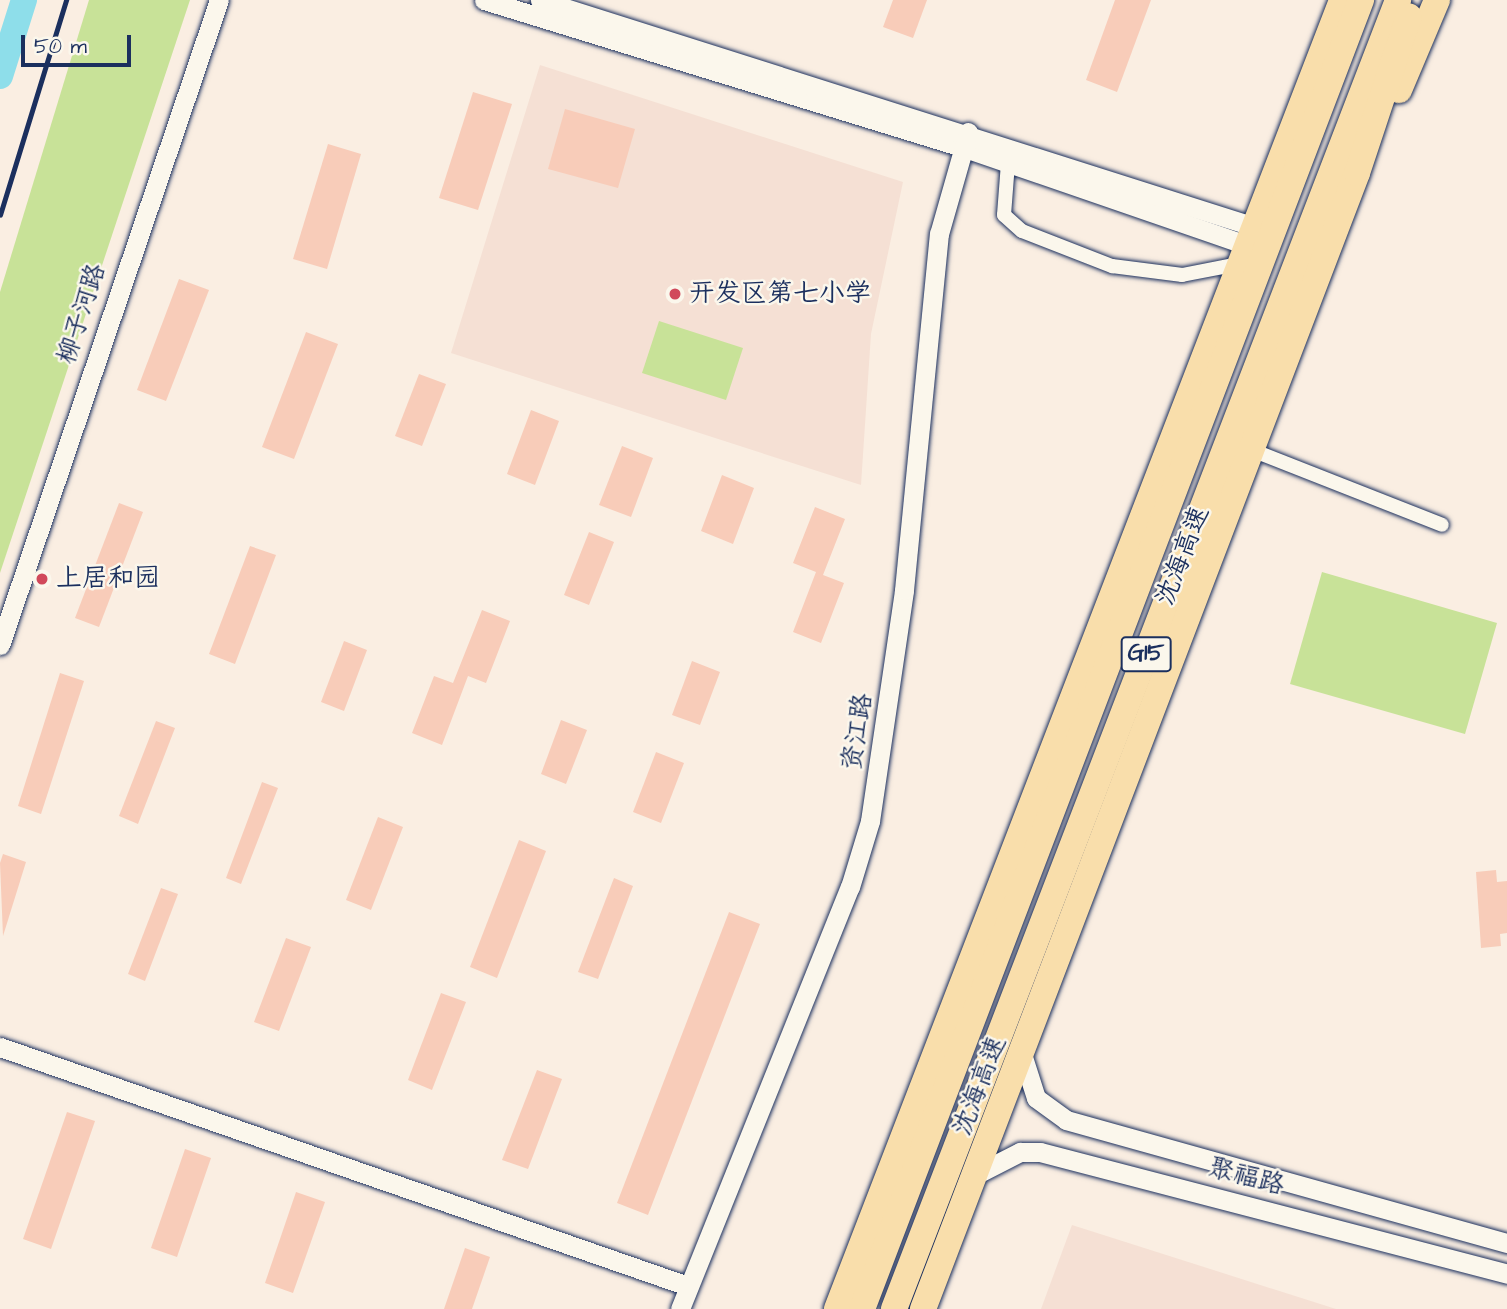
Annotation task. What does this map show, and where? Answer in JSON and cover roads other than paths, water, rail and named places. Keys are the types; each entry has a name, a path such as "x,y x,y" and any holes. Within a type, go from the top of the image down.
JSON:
{"highway":[{"path":"1284,139 1327,0"},
{"path":"837,1309 1284,139 1342,0"},
{"name":"沈海高速","path":"863,1309 1361,0"},
{"name":"沈海高速","path":"894,1309 1398,0"},
{"path":"923,1309 1357,173 1414,0"},
{"path":"1357,173 1437,0"}],"street":[{"name":"柳子河路","path":"0,645 219,0"},
{"path":"484,0 966,140 1008,163 1245,245"},
{"path":"540,0 966,140 1245,245"},
{"name":"资江路","path":"680,1309 850,887 870,821 904,590 939,234 966,140"},
{"path":"1008,163 1004,215 1022,231 1112,266 1182,275 1245,245"},
{"path":"1252,450 1442,525"},
{"path":"0,1046 688,1286"},
{"name":"聚福路","path":"1022,1054 1036,1098 1066,1120 1507,1243"},
{"name":"聚福路","path":"975,1175 1020,1152 1040,1152 1507,1274"}],"waterway":[{"path":"0,76 24,0"}],"railway":[{"path":"0,215 66,0"}],"place":[{"name":"开发区第七小学","path":"675,294"},
{"name":"上居和园","path":"42,579"}]}
